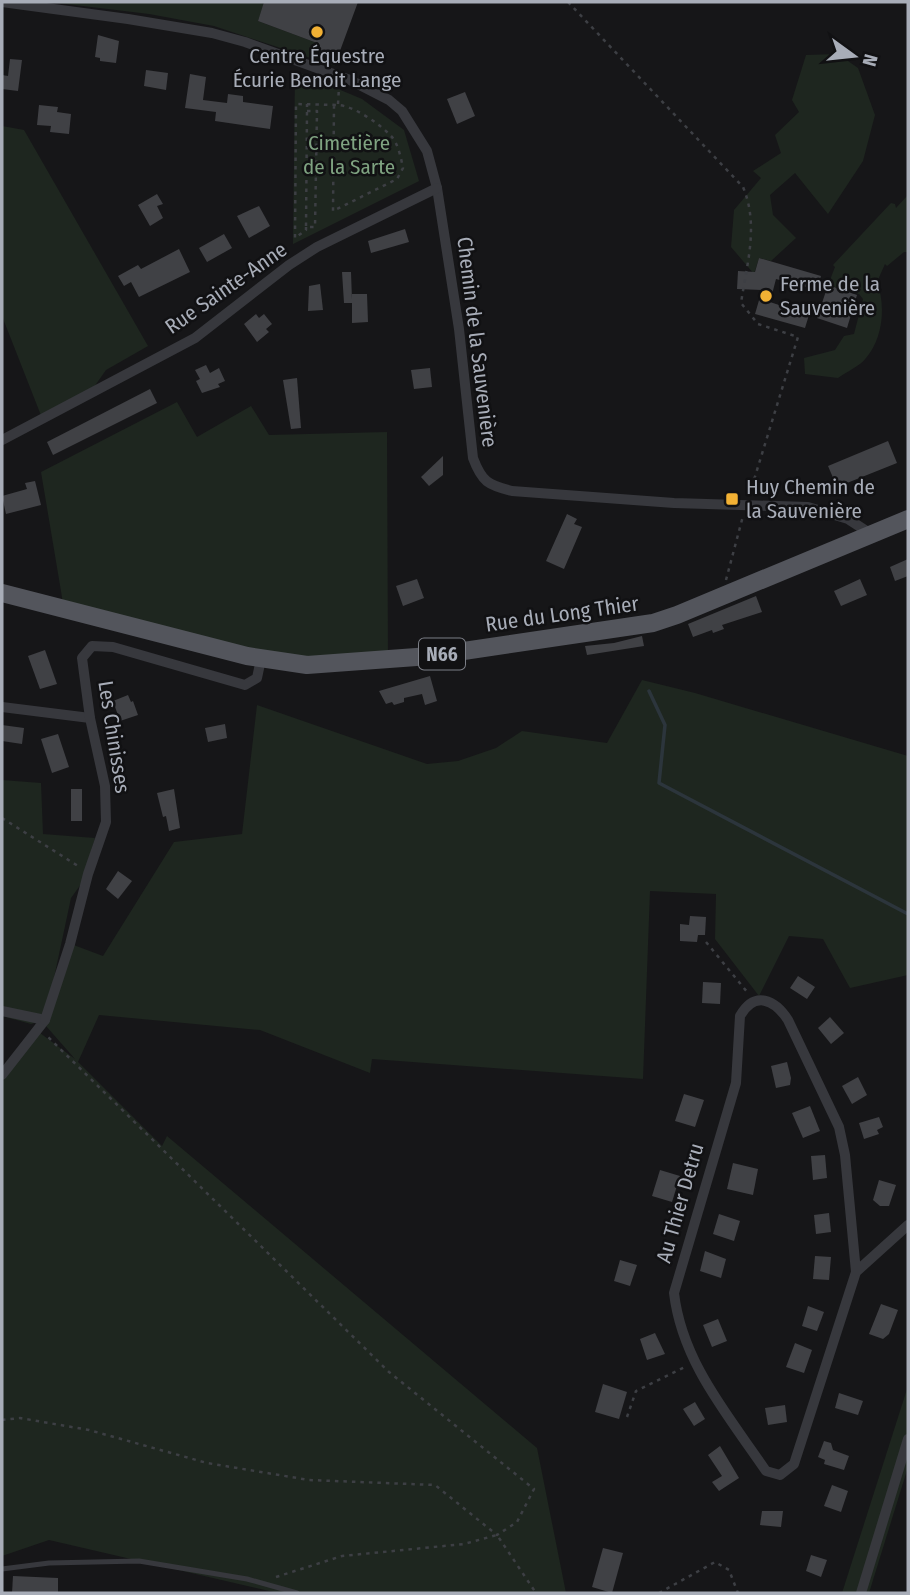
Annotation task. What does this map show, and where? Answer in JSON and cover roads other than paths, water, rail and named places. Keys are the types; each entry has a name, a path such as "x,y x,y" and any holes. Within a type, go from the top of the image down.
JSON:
{"main road":[{"name":"Rue du Long Thier","path":"2,593 261,659 307,664 429,656 643,625 677,615 908,519"}],"street":[{"name":"Chemin de la Sauvenière","path":"2,2 128,19 245,41 370,89 402,111 427,151 437,188 459,328 473,458 480,476 495,486 512,491 746,506 808,507 848,519 871,534"},
{"name":"Rue Sainte-Anne","path":"2,440 195,338 289,265 317,247 437,188"},
{"name":"Les Chinisses","path":"2,1075 42,1024 70,944 88,874 106,822 105,786 90,718 82,658 92,646 114,647 246,685 257,678 261,659"},
{"path":"2,707 90,718"},
{"name":"Au Thier Detru","path":"856,1272 845,1155 839,1127 789,1020 779,1007 767,1000 755,1001 745,1007 740,1016 736,1083 674,1293 677,1317 695,1363 766,1471 779,1475 794,1464 856,1272 908,1225"},
{"path":"2,1011 42,1024"},
{"path":"861,1593 908,1439"}],"lane":[{"path":"2,1569 48,1563 139,1561 260,1582 297,1593"}],"waterway":[{"path":"649,691 665,725 659,783 908,914"}],"place":[{"name":"Centre Équestre Écurie Benoit Lange","path":"317,32"},
{"name":"Ferme de la Sauvenière","path":"766,296"},
{"name":"Huy Chemin de la Sauvenière","path":"732,499"}],"park label":[{"name":"Cimetière de la Sarte","path":"349,155"}]}
